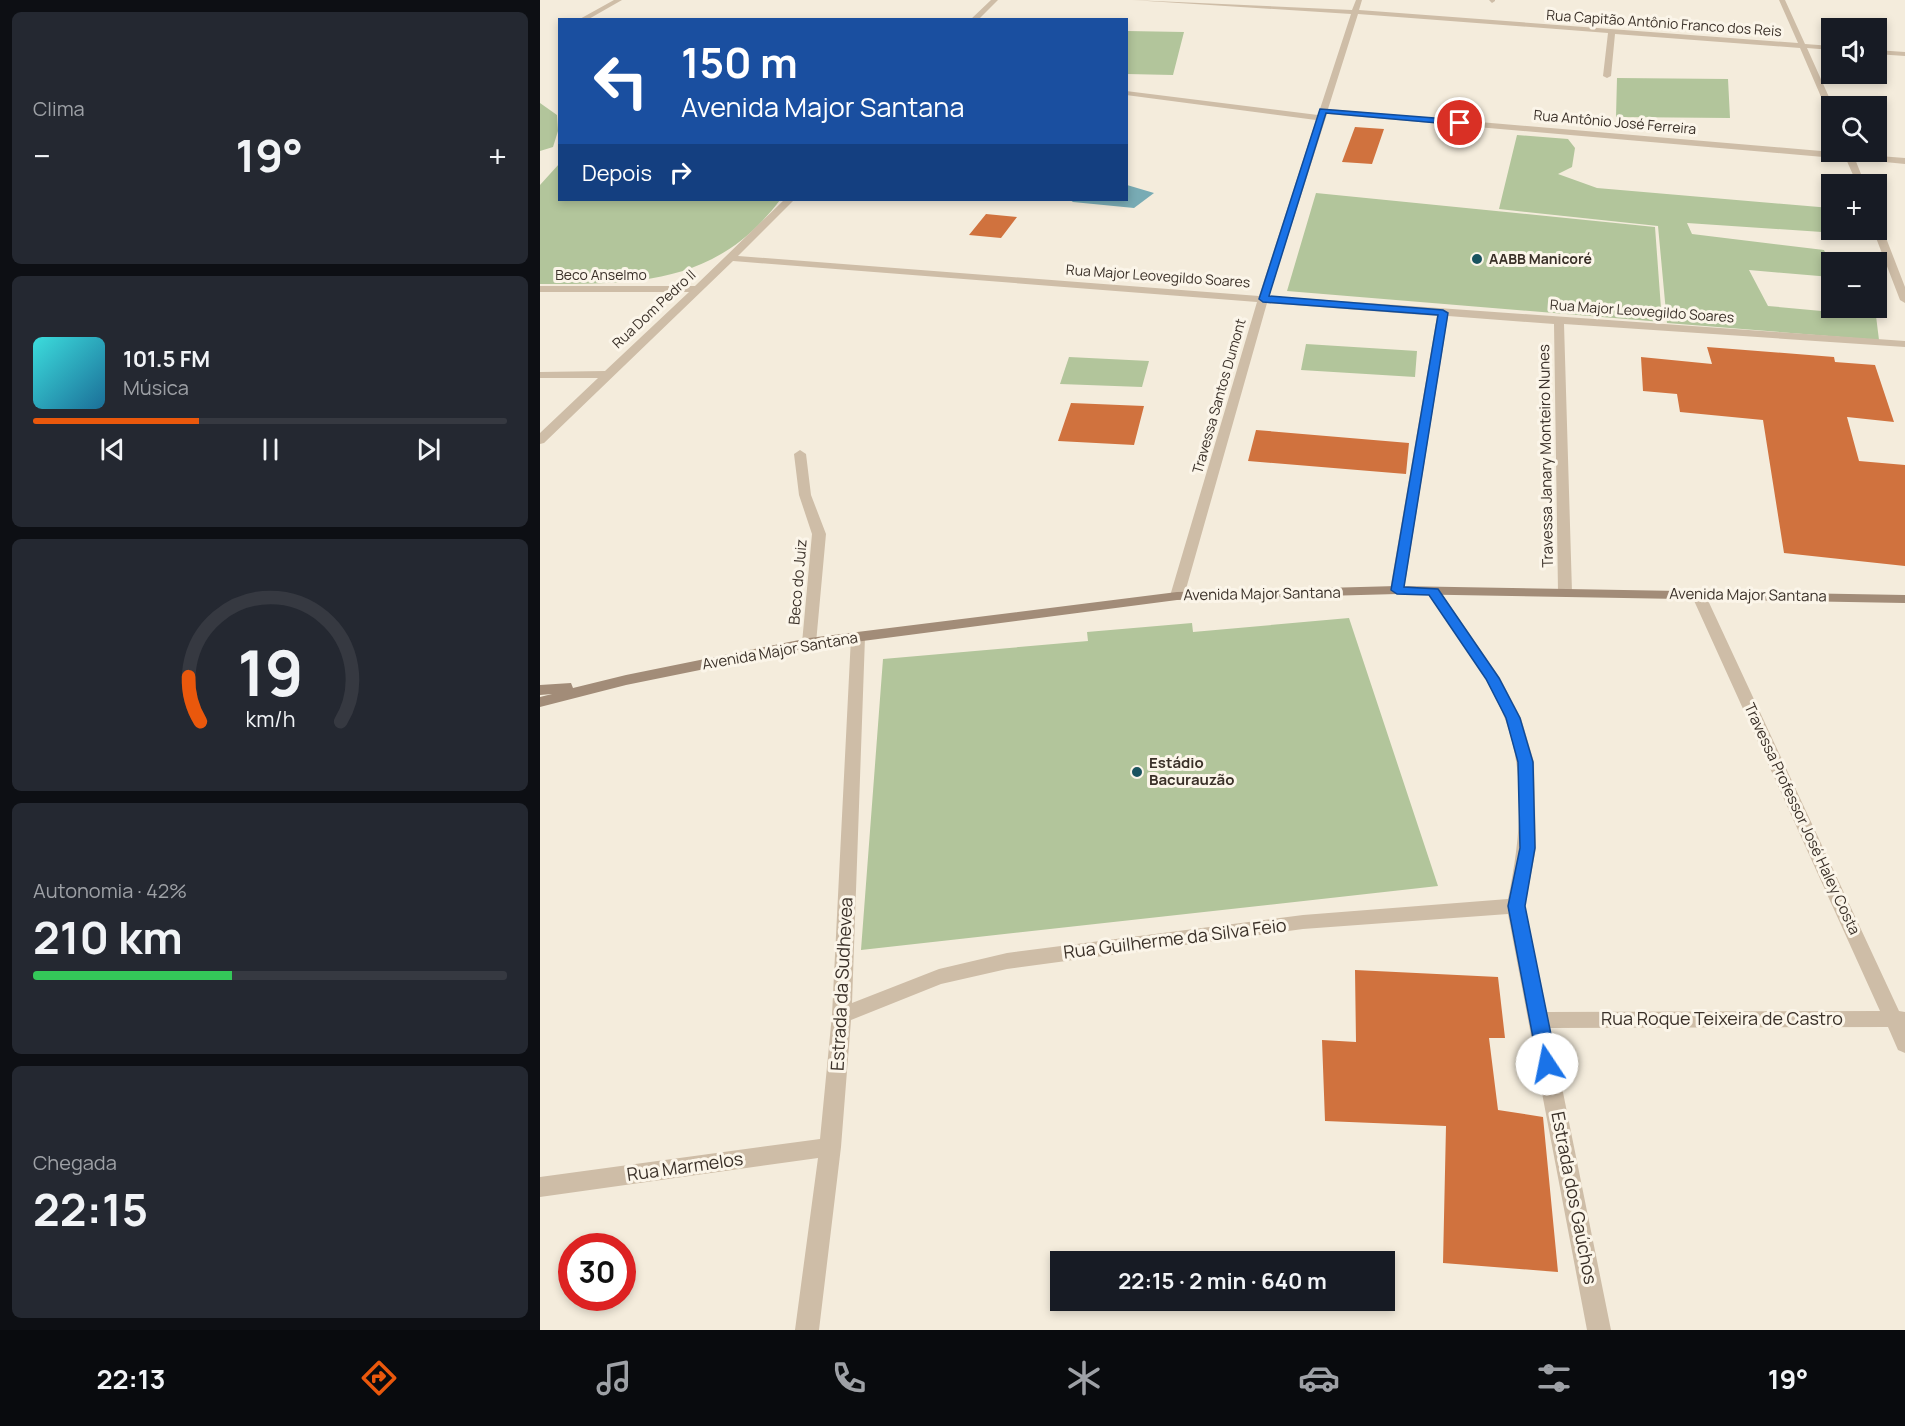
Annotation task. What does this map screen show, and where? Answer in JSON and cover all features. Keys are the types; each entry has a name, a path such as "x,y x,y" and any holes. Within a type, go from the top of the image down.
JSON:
{"street":[{"path":"585,18 619,0"},
{"path":"975,18 995,0"},
{"name":"Rua Capitão Antônio Franco dos Reis","path":"1135,0 1355,12 1821,47"},
{"name":"Travessa Santos Dumont","path":"1177,596 1263,299 1359,0"},
{"path":"1782,0 1824,96"},
{"path":"1607,76 1612,31"},
{"path":"1887,53 1905,54"},
{"name":"Rua Antônio José Ferreira","path":"1128,93 1321,114 1821,152"},
{"name":"Rua Antônio José Ferreira","path":"1887,159 1905,161"},
{"name":"Rua Dom Pedro II","path":"540,440 607,374 732,258 788,201"},
{"path":"1882,240 1905,300"},
{"name":"Rua Major Leovegildo Soares","path":"732,258 1443,313 1905,344"},
{"name":"Beco Anselmo","path":"540,289 698,289"},
{"path":"1397,590 1443,313"},
{"name":"Travessa Janary Monteiro Nunes","path":"1559,320 1565,592"},
{"path":"540,375 607,374"},
{"name":"Beco do Juiz","path":"800,454 806,495 819,534 809,643"},
{"name":"Avenida Major Santana","path":"540,702 626,680 809,643 1177,596 1397,590 1905,599"},
{"name":"Estrada dos Gaúchos","path":"1433,591 1492,678 1513,718 1526,762 1527,848 1516,906 1599,1330"},
{"name":"Travessa Professor José Haley Costa","path":"1698,594 1899,1019 1905,1044"},
{"name":"Estrada da Sudhevea","path":"807,1330 830,1147 842,1015 858,637"},
{"name":"Avenida Major Santana","path":"540,690 626,680"},
{"name":"Rua Guilherme da Silva Feio","path":"842,1015 939,978 1007,961 1303,922 1516,906"},
{"name":"Rua Roque Teixeira de Castro","path":"1539,1020 1899,1019"},
{"name":"Rua Marmelos","path":"540,1187 830,1147"}],"green space":[{"path":"1128,31 1184,32 1173,75 1128,74"},
{"path":"1617,78 1728,79 1730,118 1616,117"},
{"path":"540,103 557,115 558,131 553,147 540,151"},
{"path":"1517,135 1568,139 1575,148 1572,167 1558,174 1597,188 1821,207 1821,232 1687,223 1692,234 1824,250 1825,252 1821,252 1821,276 1749,270 1768,306 1821,311 1821,318 1876,318 1879,340 1667,323 1658,226 1499,209"},
{"path":"558,165 558,201 779,201 755,228 729,249 702,264 672,274 642,280 540,284 540,185"},
{"name":"AABB Manicoré","path":"1316,193 1655,227 1662,322 1287,291"},
{"path":"1306,344 1417,351 1415,377 1301,370"},
{"path":"1069,357 1149,361 1142,387 1060,384"},
{"name":"Estádio Bacurauzão","path":"1349,618 1438,886 861,950 883,659 1088,641 1087,632 1192,623 1193,632"}],"water":[{"path":"1128,185 1154,193 1134,208 1072,201 1128,201"}],"building":[{"path":"1355,127 1384,129 1372,164 1342,162"},
{"path":"986,214 1017,217 1001,238 969,235"},
{"path":"1707,347 1834,357 1835,362 1875,365 1894,422 1847,417 1859,461 1905,465 1905,566 1784,553 1763,420 1680,412 1677,394 1643,391 1641,357 1712,364"},
{"path":"1071,403 1144,406 1134,445 1058,441"},
{"path":"1256,430 1409,443 1406,474 1248,461"},
{"path":"1355,970 1498,977 1505,1038 1489,1038 1498,1110 1543,1117 1558,1272 1443,1263 1446,1126 1325,1121 1322,1040 1356,1042"}],"place":[{"name":"AABB Manicoré","path":"1477,259"},
{"name":"Estádio Bacurauzão","path":"1137,772"}],"route":[{"path":"1460,123 1323,111 1263,299 1443,313 1397,590 1433,591 1492,678 1513,718 1526,762 1527,848 1516,906 1547,1064"}]}
